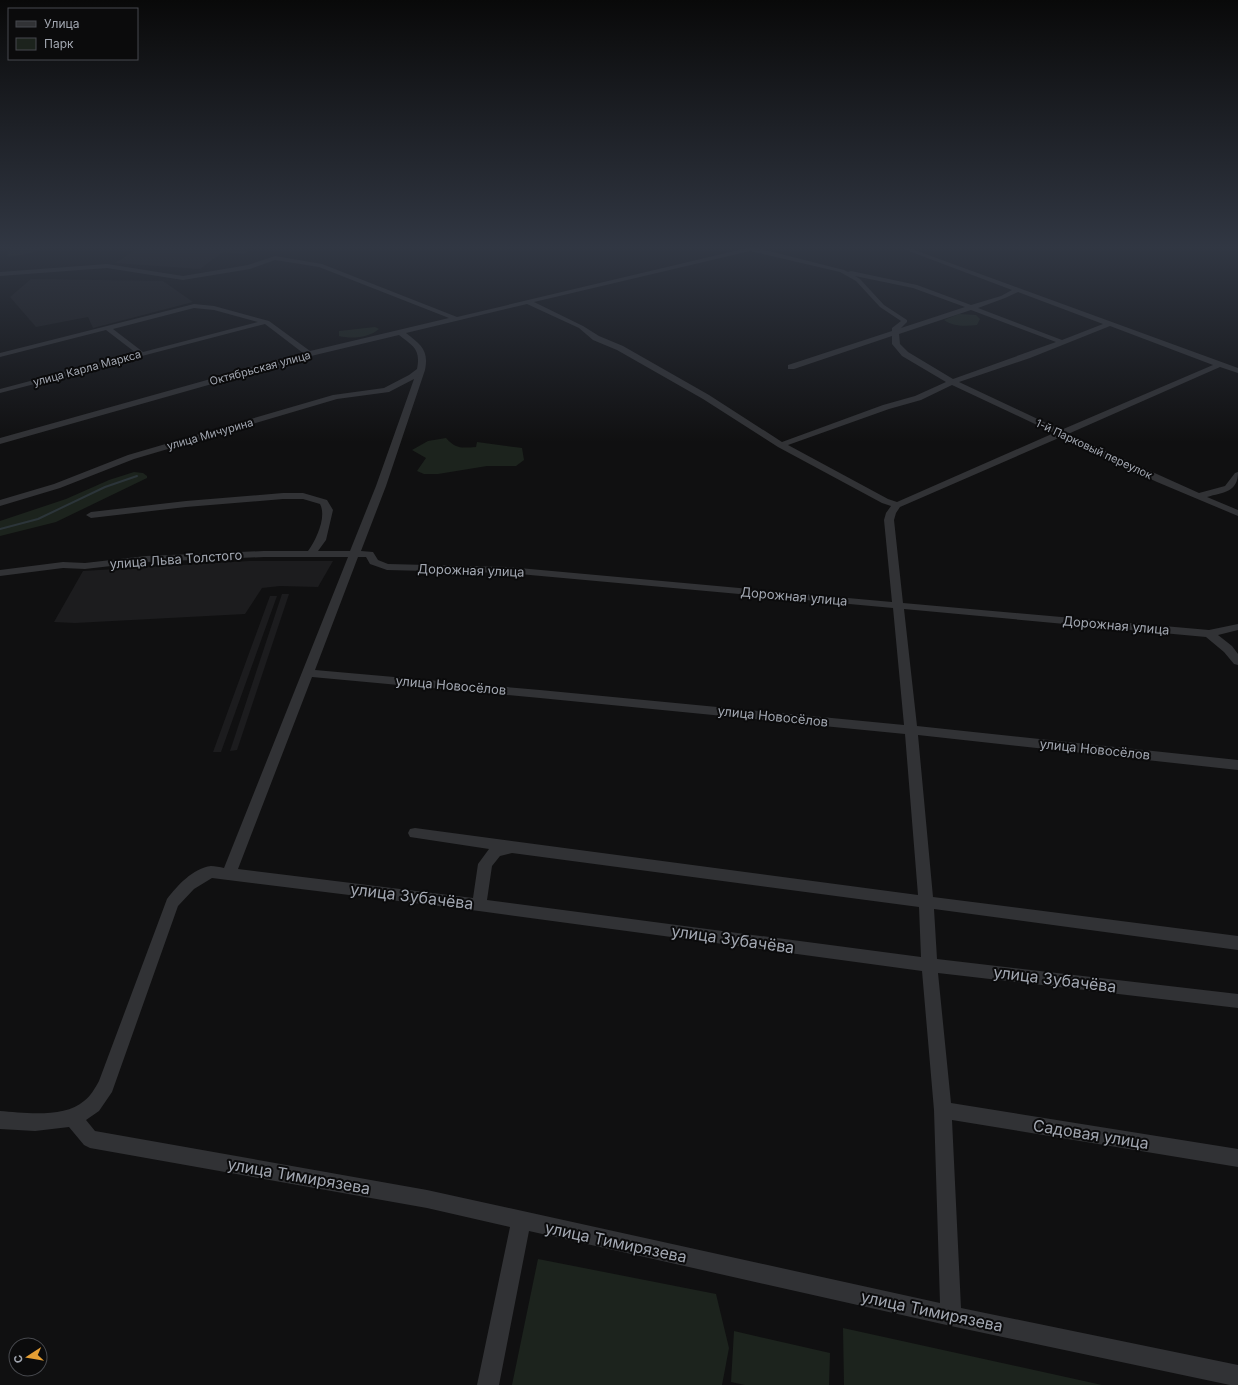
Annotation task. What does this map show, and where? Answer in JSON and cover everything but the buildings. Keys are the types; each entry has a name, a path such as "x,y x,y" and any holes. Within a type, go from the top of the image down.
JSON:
{"street":[{"path":"0,355 168,313"},
{"path":"231,313 266,322 310,354"},
{"path":"441,313 457,319"},
{"name":"Октябрьская улица","path":"0,440 310,354 484,313"},
{"path":"551,313 581,327 596,338 620,348 706,397 781,445 830,470 885,501 897,505"},
{"path":"893,313 905,321 896,328 895,332"},
{"path":"791,367 954,313"},
{"path":"986,313 1062,342"},
{"path":"1078,313 1238,371"},
{"name":"улица Карла Маркса","path":"0,391 266,322"},
{"path":"781,445 918,398 952,382 1006,362 1027,356 1109,324"},
{"path":"108,328 141,354"},
{"path":"229,873 380,486 421,370 424,360 419,347 400,332"},
{"name":"1-й Парковый переулок","path":"895,332 896,344 905,354 952,382 1062,434 1238,513"},
{"path":"951,1316 943,1110 929,964 926,902 911,729 899,606 892,557 891,513 897,505 1221,364"},
{"name":"улица Мичурина","path":"0,503 57,486 131,457 336,397 386,390 412,377 421,370"},
{"path":"1199,496 1228,488 1238,475"},
{"path":"91,515 193,503 283,496 303,496 324,502 328,510 321,540 312,553"},
{"name":"улица Льва Толстого","path":"0,573 62,565 85,566 146,559 312,553 353,554"},
{"name":"Дорожная улица","path":"353,554 369,554 374,562 387,567 508,570 1209,634 1238,627"},
{"path":"1209,634 1228,649 1238,661"},
{"name":"улица Новосёлов","path":"308,673 494,689 911,729 1238,765"},
{"path":"415,833 1238,943"},
{"path":"479,905 485,864 495,852 512,847"},
{"name":"улица Зубачёва","path":"72,1118 91,1107 106,1086 172,903 181,891 196,878 211,872 229,873 479,905 929,964 1238,1001"},
{"name":"Садовая улица","path":"943,1110 1238,1158"},
{"path":"0,1120 17,1122 60,1121 72,1118"},
{"name":"улица Тимирязева","path":"72,1118 90,1139 427,1199 951,1316 1238,1376"},
{"path":"488,1385 521,1221"}],"shaded area":[{"path":"24,313 152,313 93,328 88,317 36,327"},
{"path":"249,561 333,561 318,587 280,586 262,588 245,614 75,623 54,622 83,571"},
{"path":"282,594 289,594 237,750 230,751"},
{"path":"270,596 277,596 221,752 213,752"}],"green space":[{"path":"959,314 976,315 980,319 977,325 968,326 951,324 944,320"},
{"path":"375,327 379,329 365,336 339,336 339,331"},
{"path":"446,438 459,447 476,447 477,442 522,448 524,460 516,466 487,466 438,474 424,474 417,471 426,458 412,450 428,441"},
{"path":"134,472 143,473 147,476 147,478 56,522 0,536 0,521 66,499 109,480"},
{"path":"538,1259 716,1294 729,1348 722,1385 512,1385"},
{"path":"843,1328 1102,1385 844,1385"},
{"path":"734,1331 830,1353 829,1385 745,1385 731,1382"}],"waterway":[{"path":"0,529 38,519 105,487 137,476"}]}
